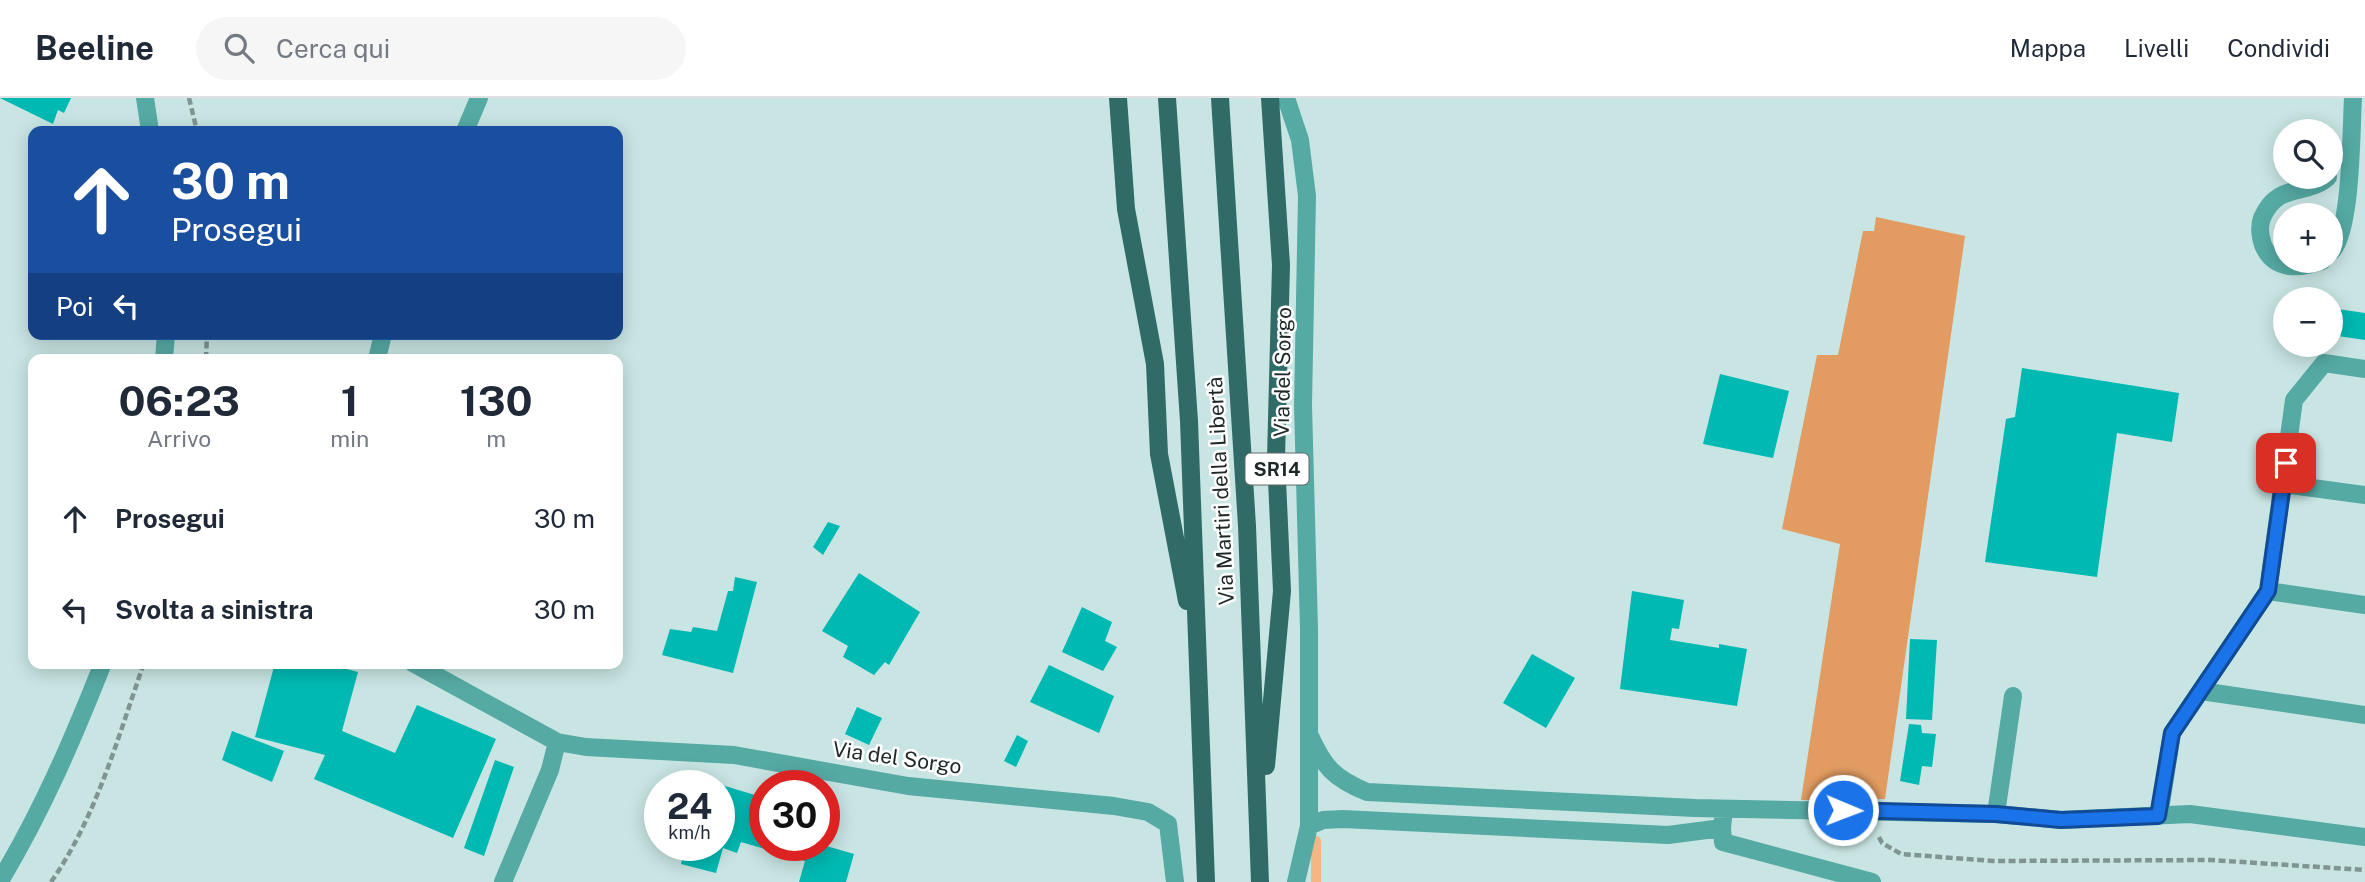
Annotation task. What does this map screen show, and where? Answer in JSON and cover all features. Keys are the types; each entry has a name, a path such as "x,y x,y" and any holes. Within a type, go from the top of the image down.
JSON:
{"main road":[{"path":"1118,98 1126,209 1155,364 1159,454 1199,659"},
{"name":"Via Martiri della Libertà","path":"1167,98 1188,408 1206,882"},
{"name":"Via Martiri della Libertà","path":"1220,98 1246,513 1260,882"},
{"name":"SR14","path":"1259,839 1282,591 1276,458 1281,265 1270,98"}],"street":[{"path":"145,98 149,126"},
{"path":"467,126 479,98"},
{"name":"Via del Sorgo","path":"1286,98 1300,140 1307,196 1303,405 1309,826 1296,882"},
{"path":"2343,226 2353,98"},
{"path":"2343,155 2351,138"},
{"path":"2273,259 2267,254 2260,238 2261,221 2271,204 2283,193 2293,189"},
{"path":"2158,816 2172,733 2268,591 2294,400 2324,363 2365,369"},
{"path":"2283,484 2365,495"},
{"path":"2268,591 2365,606"},
{"path":"0,881 34,825 68,752 101,669"},
{"path":"424,669 557,742 550,769 503,882"},
{"path":"2201,691 2365,715"},
{"path":"1996,814 2013,696"},
{"name":"Via del Sorgo","path":"1309,734 1320,759 1332,774 1367,792 1724,809 1996,814 2061,820 2190,814 2365,837"},
{"name":"Via del Sorgo","path":"557,742 586,747 734,755 908,786 1148,812 1168,824 1175,882"},
{"path":"1724,809 1723,842 1872,882"},
{"path":"1309,826 1323,820 1343,819 1668,835 1722,828"}],"path":[{"path":"189,98 196,126"},
{"path":"51,882 72,852 115,747 142,669"},
{"path":"1867,811 1882,843 1900,854 1993,861 2211,860 2365,870"}],"shaded area":[{"path":"1876,217 1965,236 1885,799 1801,800 1840,544 1782,529 1817,355 1838,355 1863,231 1874,231"}],"building":[{"path":"0,98 71,98 64,113 58,110 53,124"},
{"path":"2343,310 2365,313 2365,340 2343,337"},
{"path":"2022,368 2179,393 2172,442 2117,433 2097,577 1985,562 2006,419 2015,417"},
{"path":"1720,374 1789,391 1773,458 1703,444"},
{"path":"828,522 840,526 823,555 813,547"},
{"path":"859,573 920,612 889,665 885,662 874,675 843,657 848,646 822,631"},
{"path":"735,577 757,582 733,673 662,655 670,629 691,632 693,627 717,631 728,591 733,591"},
{"path":"1632,591 1684,600 1679,629 1672,628 1670,640 1719,648 1719,644 1747,649 1737,706 1620,689"},
{"path":"1082,607 1112,622 1105,641 1117,647 1103,671 1062,652"},
{"path":"1910,639 1937,640 1932,720 1906,719"},
{"path":"1532,654 1575,678 1546,728 1503,703"},
{"path":"1049,665 1114,696 1099,733 1030,702"},
{"path":"273,669 347,669 358,672 342,731 395,753 417,705 496,739 453,838 314,779 325,755 255,737"},
{"path":"857,707 882,718 869,745 845,734"},
{"path":"1909,724 1921,725 1922,733 1936,734 1932,767 1922,766 1919,785 1900,781"},
{"path":"232,731 284,751 272,782 222,760"},
{"path":"1017,735 1028,741 1016,767 1004,761"},
{"path":"495,760 514,767 484,856 464,848"},
{"path":"735,789 749,793 749,844 741,842 737,853"},
{"path":"840,850 854,854 846,882 799,882 805,861 840,861"},
{"path":"682,861 719,861 716,873 681,864"}],"waterway":[{"path":"1316,841 1316,882"}],"route":[{"path":"1843,810 1996,814 2061,820 2158,816 2172,733 2268,591 2286,463"}]}
